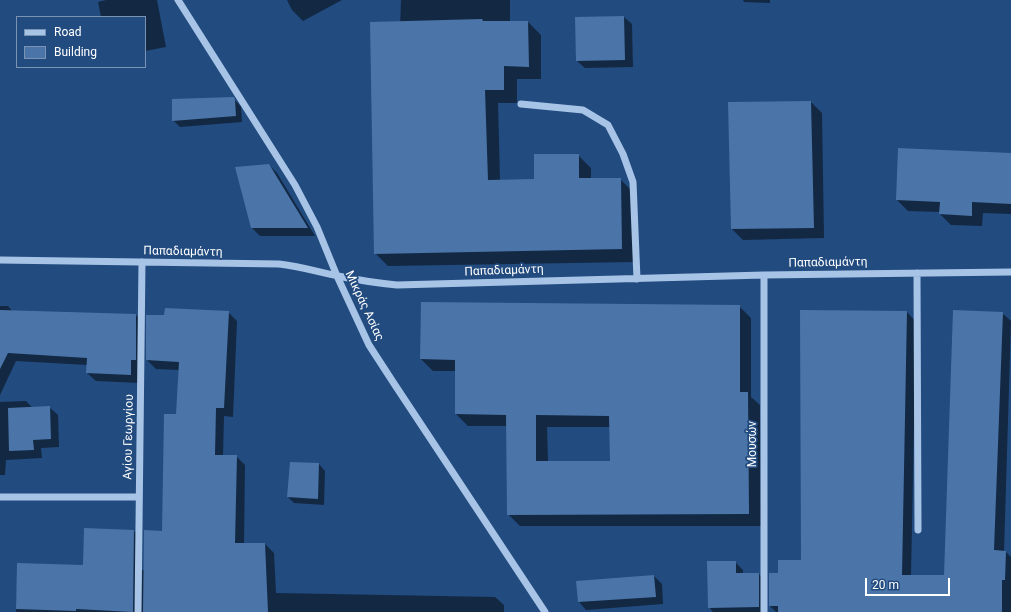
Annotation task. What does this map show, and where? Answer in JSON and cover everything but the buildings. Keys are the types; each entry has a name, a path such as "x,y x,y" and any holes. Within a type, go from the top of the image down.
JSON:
{"street":[{"name":"Μικράς Ασίας","path":"178,0 296,185 317,226 337,276 373,351 545,612"},
{"path":"521,104 584,110 608,125 623,154 633,182 637,278"},
{"name":"Παπαδιαμάντη","path":"0,260 279,264 304,267 337,276 368,282 397,285 764,275 1011,272"},
{"name":"Αγίου Γεωργίου","path":"138,612 142,262"},
{"path":"917,273 918,530"},
{"name":"Μουσών","path":"764,275 764,612"},
{"path":"0,497 139,497"}]}
